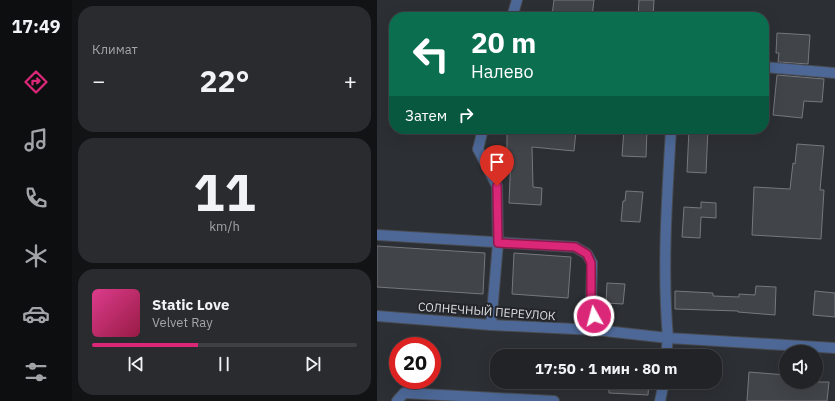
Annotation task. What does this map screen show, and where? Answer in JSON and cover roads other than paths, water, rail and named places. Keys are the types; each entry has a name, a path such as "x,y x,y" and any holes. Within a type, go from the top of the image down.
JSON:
{"street":[{"path":"513,12 517,0"},
{"path":"769,67 835,73"},
{"path":"482,134 478,149 497,186 498,243 491,325"},
{"path":"667,349 668,338 666,321 665,232 671,134"},
{"path":"377,235 575,247 587,254 591,263 591,302 596,330"},
{"name":"СОЛНЕЧНЫЙ ПЕРЕУЛОК","path":"377,316 491,325 596,330 668,338 835,348"},
{"path":"660,401 663,389"},
{"path":"397,401 404,393 554,401"}]}
